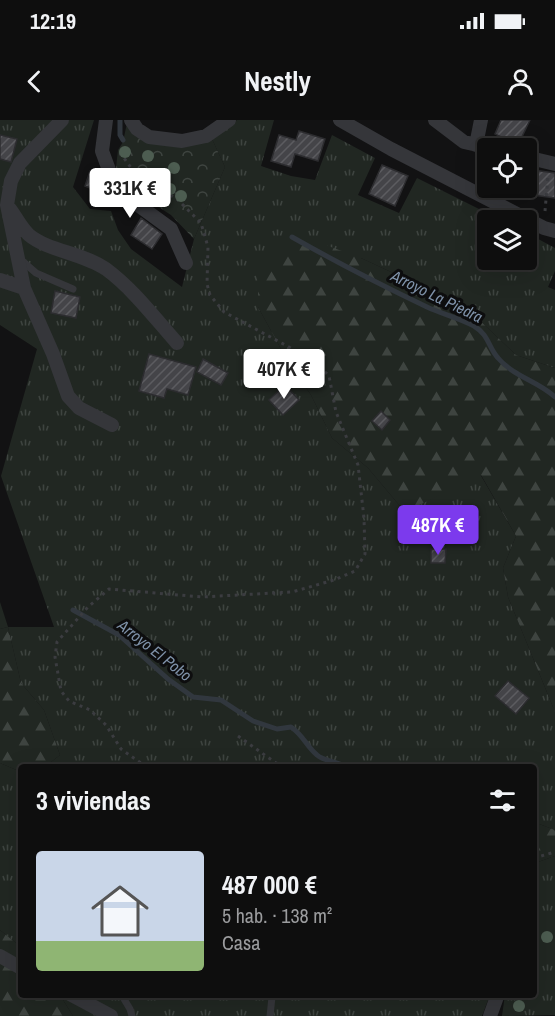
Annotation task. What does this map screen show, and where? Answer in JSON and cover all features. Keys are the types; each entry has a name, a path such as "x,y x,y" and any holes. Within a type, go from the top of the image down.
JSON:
{"street":[{"path":"62,120 20,163 11,181 7,205 24,288 53,354 68,396 79,408 112,425"},
{"path":"106,120 102,151 108,171 119,191 171,229 186,263"},
{"path":"131,120 137,129 149,137 182,141 206,136 229,120"},
{"path":"340,120 391,149 549,230"},
{"path":"435,120 464,142 476,145 481,120"},
{"path":"537,161 552,164"},
{"path":"7,205 28,235 46,245 73,252 104,268 133,292 177,343"},
{"path":"0,280 24,288"},
{"path":"0,956 18,966"},
{"path":"77,998 111,1016"},
{"path":"490,1016 497,998"}],"lane":[{"path":"18,258 36,273 73,288"},
{"path":"123,998 132,1016"},
{"path":"270,1016 272,998"}],"path":[{"path":"102,151 121,154 137,176 177,199 201,224 208,247 207,284 210,295 224,312 313,360 329,376 336,412 358,465 364,518 365,554 355,571 334,580 292,592 202,597 109,589 88,607 57,642 55,657 61,691 69,701 90,710 106,726 121,749 142,764"},
{"path":"549,230 552,164"},
{"path":"238,736 280,764"},
{"path":"537,857 555,852"}],"green space":[{"path":"0,120 94,120 73,187 90,209 111,211 118,230 131,249 182,287 194,239 225,167 212,139 237,120 274,120 261,166 291,176 315,180 332,135 375,158 358,195 399,213 417,178 481,210 477,210 477,270 537,270 537,238 555,248 555,271 548,287 555,290 555,368 516,355 473,314 361,258 258,307 287,360 311,395 332,438 368,468 405,512 480,474 516,536 503,568 508,597 555,712 555,830 537,823 537,764 49,764 60,755 44,710 21,683 8,627 54,627 1,476 37,349 0,325"},
{"path":"127,123 138,134 212,139 225,167 194,239 171,215 126,186 116,168 118,150 123,142"},
{"path":"309,239 361,258 421,286 473,314 516,355 555,368 555,712 508,597 503,568 516,536 481,475 405,512 368,468 332,438 311,395 287,360 258,307 258,273 284,245"},
{"path":"0,602 8,627 0,629"},
{"path":"8,627 21,683 44,710 60,755 49,764 18,764 18,771 0,763 0,629"},
{"path":"0,763 18,771 18,945 0,930"},
{"path":"537,823 555,830 555,856 538,862 537,869"},
{"path":"555,856 555,1015 502,1016 505,998 537,998 538,862"},
{"path":"0,930 18,945 18,998 62,998 73,1016 0,1016"},
{"path":"62,998 489,998 482,1016 73,1016"}],"building":[{"path":"501,120 530,120 521,138 503,138 495,134"},
{"path":"299,131 325,139 318,161 295,154 291,167 271,161 279,135 296,140"},
{"path":"0,135 17,139 11,162 0,159"},
{"path":"382,165 408,176 395,206 369,194"},
{"path":"90,171 103,179 98,191 85,186"},
{"path":"537,171 555,173 555,198 537,196"},
{"path":"141,218 162,234 152,249 131,235"},
{"path":"55,291 80,297 76,318 51,313"},
{"path":"149,354 196,367 188,395 167,389 164,398 139,391"},
{"path":"203,359 228,373 221,385 197,372"},
{"path":"285,385 299,400 283,415 269,400"},
{"path":"381,411 390,420 382,430 372,421"},
{"path":"431,549 446,549 445,563 431,563"},
{"path":"508,681 529,698 516,714 495,696"}],"waterway":[{"name":"Arroyo La Piedra","path":"120,120 120,135 123,140"},
{"name":"Arroyo La Piedra","path":"292,237 410,299 474,326 483,333 495,354 504,364 555,397"},
{"name":"Arroyo El Pobo","path":"73,610 119,635 168,679 193,697 221,700 253,721 277,729 291,727 320,757 339,764"}]}
